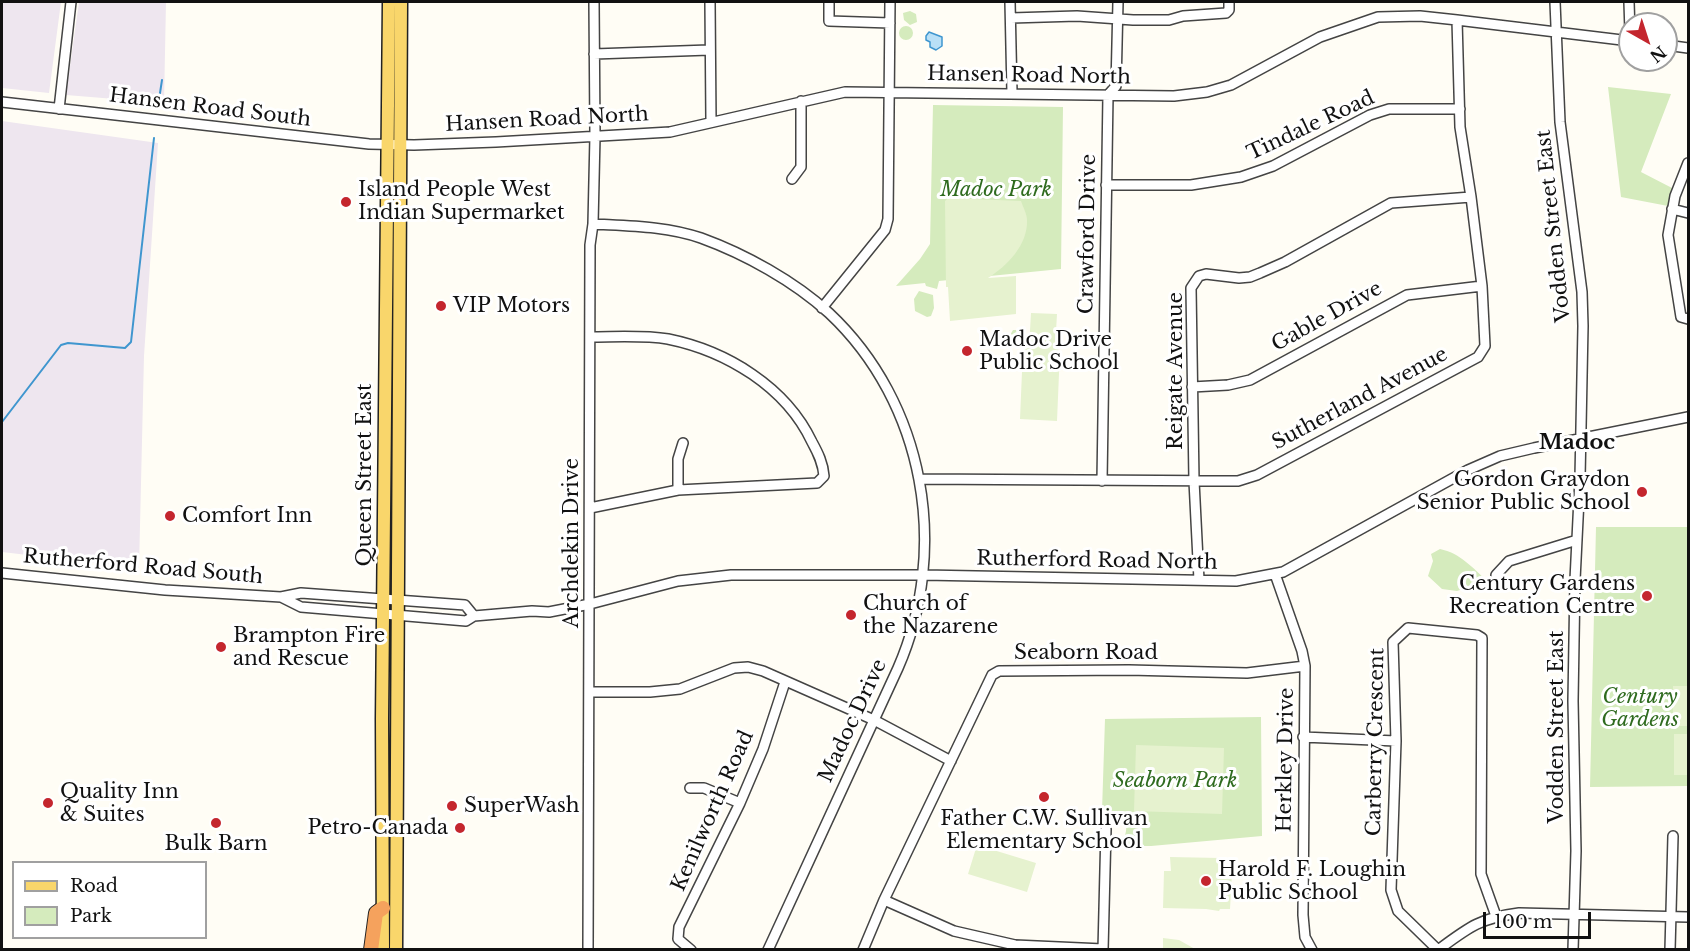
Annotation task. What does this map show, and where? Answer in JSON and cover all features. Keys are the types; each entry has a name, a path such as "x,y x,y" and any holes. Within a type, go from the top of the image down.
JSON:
{"highway":[{"path":"371,950 376,914 383,908"}],"main road":[{"name":"Queen Street East","path":"389,2 384,598 391,615 396,950"},
{"name":"Queen Street East","path":"383,950 391,615 397,599 401,2"}],"street":[{"path":"59,109 71,2"},
{"name":"Archdekin Drive","path":"588,950 590,245 593,224 595,136 594,2"},
{"path":"710,2 711,121"},
{"path":"830,2 829,21 890,23"},
{"path":"822,308 885,230 888,219 890,2"},
{"path":"1010,2 1012,93"},
{"name":"Crawford Drive","path":"1102,481 1108,95 1116,86 1118,2"},
{"path":"1011,18 1077,16 1169,20 1183,16 1226,13 1229,10 1229,2"},
{"name":"Vodden Street East","path":"1555,2 1560,122 1582,292 1583,326 1573,700 1576,851 1573,950"},
{"name":"Hansen Road North","path":"414,145 670,132 845,92 1174,96 1207,92 1226,87 1257,73 1320,37 1378,16 1420,16 1618,40"},
{"name":"Sutherland Avenue","path":"919,479 1238,481 1257,475 1478,357 1485,346 1482,286 1460,127 1457,20"},
{"path":"594,54 709,50"},
{"path":"792,179 801,166 801,101"},
{"name":"Hansen Road South","path":"2,102 274,134 387,145 414,145"},
{"name":"Tindale Road","path":"1106,185 1191,185 1241,177 1273,166 1370,115 1389,109 1460,109"},
{"path":"1689,163 1675,196 1668,235 1681,317 1689,319"},
{"name":"Reigate Avenue","path":"1198,580 1191,288 1199,276 1213,274 1250,277 1285,262 1391,203 1471,196"},
{"path":"1672,209 1689,213"},
{"name":"Madoc Drive","path":"593,224 662,228 699,237 729,249 780,276 822,308 851,337 888,389 910,444 919,479 925,520 924,575 913,629 874,720 768,950"},
{"name":"Gable Drive","path":"1192,387 1227,385 1251,380 1407,295 1482,286"},
{"path":"590,337 667,339 701,349 754,375 780,395 804,424 823,466 824,476 817,483 678,490 590,508"},
{"name":"Rutherford Road North","path":"474,616 532,611 549,612 590,604 678,581 731,575 924,575 1236,582 1275,574 1468,470 1500,456 1689,417"},
{"path":"678,490 678,459 683,443"},
{"path":"1496,575 1509,561 1577,540"},
{"name":"Rutherford Road South","path":"2,573 165,590 281,597 301,593 465,605 474,616 466,621 301,607 281,597"},
{"name":"Herkley Drive","path":"1275,574 1305,666 1303,915 1305,937 1312,950"},
{"name":"Carberry Crescent","path":"1438,950 1398,911 1391,890 1396,741 1393,642 1408,628 1477,635 1482,638 1480,874 1496,916"},
{"name":"Seaborn Road","path":"863,950 992,675 999,671 1129,670 1247,673 1305,666"},
{"path":"590,692 650,692 680,688 734,668 748,668 763,671 874,720 951,760"},
{"name":"Kenilworth Road","path":"691,950 678,939 680,927 740,803 763,749 785,682"},
{"path":"1303,737 1396,741"},
{"path":"690,788 704,788 740,803"},
{"path":"885,900 954,931 1015,945 1103,949 1106,829"},
{"path":"1670,950 1673,836"},
{"path":"1438,950 1474,924 1496,916 1519,913 1689,917"}],"shaded area":[{"path":"2,2 61,2 49,93 2,88"},
{"path":"79,2 166,2 164,103 66,95"},
{"path":"2,121 158,143 144,356 139,568 2,552"}],"green space":[{"path":"910,11 916,14 917,22 910,25 904,20 903,13"},
{"path":"906,26 911,28 913,33 911,38 906,40 901,38 899,33 901,28"},
{"path":"1608,87 1671,94 1641,172 1674,189 1668,206 1621,197"},
{"name":"Madoc Park","path":"933,105 1063,107 1061,269 939,281 937,289 926,286 925,283 896,286 930,244"},
{"path":"948,198 1021,201 1027,218 1024,238 1009,261 988,278 1016,276 1016,314 950,321 948,287 946,287 945,201"},
{"path":"919,291 933,295 934,308 931,316 927,317 915,311 914,299"},
{"path":"1031,313 1057,314 1055,349 1060,350 1057,421 1020,419 1023,348 1029,348"},
{"path":"1013,330 1020,330 1024,333 1024,341 1021,344 1008,346 1006,342"},
{"name":"Century Gardens","path":"1596,527 1688,527 1688,786 1590,787"},
{"path":"1440,549 1460,557 1487,581 1457,591 1442,589 1428,576 1433,561 1431,554"},
{"path":"1673,686 1688,686 1688,726 1673,726"},
{"name":"Seaborn Park","path":"1261,717 1262,836 1151,846 1116,846 1124,838 1126,824 1117,811 1102,811 1105,719"},
{"path":"1674,734 1688,734 1688,775 1674,775"},
{"path":"1136,745 1224,748 1222,814 1134,811"},
{"path":"977,845 1036,863 1027,892 968,874"},
{"path":"1170,857 1220,858 1223,861 1222,872 1232,873 1230,909 1219,911 1163,908 1164,871 1171,871"},
{"path":"1163,938 1179,940 1195,949 1163,949"}],"water":[{"path":"929,32 942,37 942,46 936,50 930,47 930,42 926,40"}],"waterway":[{"path":"158,106 162,80"},
{"path":"2,422 61,345 68,343 125,348 131,342 154,138"}],"place":[{"name":"Island People West Indian Supermarket","path":"346,202"},
{"name":"VIP Motors","path":"441,306"},
{"name":"Madoc Drive Public School","path":"967,351"},
{"name":"Gordon Graydon Senior Public School","path":"1642,492"},
{"name":"Comfort Inn","path":"170,516"},
{"name":"Century Gardens Recreation Centre","path":"1647,596"},
{"name":"Church of the Nazarene","path":"851,615"},
{"name":"Brampton Fire and Rescue","path":"221,647"},
{"name":"Father C.W. Sullivan Elementary School","path":"1044,797"},
{"name":"Quality Inn & Suites","path":"48,803"},
{"name":"SuperWash","path":"452,806"},
{"name":"Bulk Barn","path":"216,823"},
{"name":"Petro-Canada","path":"460,828"},
{"name":"Harold F. Loughin Public School","path":"1206,881"}],"district":[{"name":"Madoc","path":"1577,443"}]}
